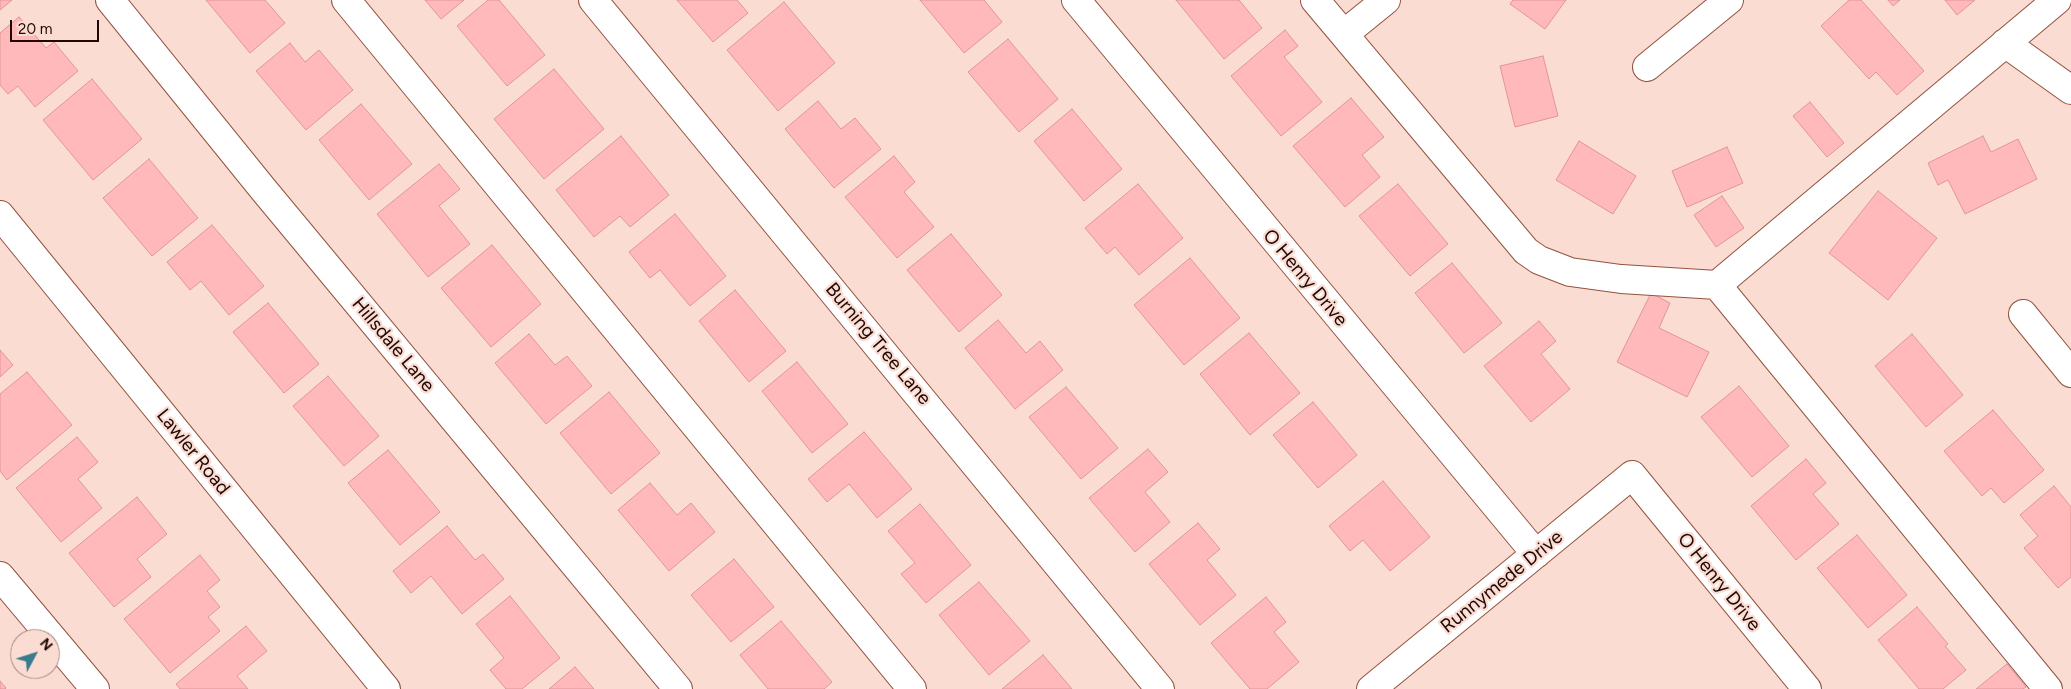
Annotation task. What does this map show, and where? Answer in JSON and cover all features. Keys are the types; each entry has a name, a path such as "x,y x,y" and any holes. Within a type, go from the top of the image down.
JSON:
{"street":[{"name":"Hillsdale Lane","path":"110,0 269,196 678,689"},
{"path":"346,0 912,689"},
{"name":"Burning Tree Lane","path":"593,0 1160,689"},
{"name":"O Henry Drive","path":"1076,0 1536,554"},
{"path":"1315,0 1526,251 1539,260 1570,272 1621,279 1717,285 2057,0"},
{"path":"1344,34 1386,0"},
{"path":"1647,67 1729,0"},
{"path":"2005,43 2071,90"},
{"name":"Lawler Road","path":"0,215 386,689"},
{"path":"1717,285 2048,689"},
{"path":"2024,314 2071,373"},
{"name":"O Henry Drive","path":"1632,475 1801,687"},
{"name":"Runnymede Drive","path":"1371,689 1632,475"},
{"path":"0,576 95,689"}],"building":[{"path":"0,0 12,0 0,10"},
{"path":"206,0 265,0 285,23 250,53"},
{"path":"425,0 464,0 441,19"},
{"path":"488,0 499,0 545,55 507,86 457,26"},
{"path":"677,0 737,0 748,13 713,42"},
{"path":"920,0 984,0 1002,22 964,53"},
{"path":"1176,0 1239,0 1262,28 1224,59"},
{"path":"1513,0 1566,0 1545,29 1510,4"},
{"path":"1849,0 1861,0 1924,71 1897,95 1876,72 1869,79 1821,26"},
{"path":"1888,0 1900,0 1893,6"},
{"path":"1945,0 1975,0 1957,15"},
{"path":"784,2 835,63 778,111 727,50"},
{"path":"19,17 46,48 54,42 78,71 35,107 18,86 8,94 0,85 0,33"},
{"path":"1285,30 1298,46 1284,57 1322,102 1281,136 1231,76"},
{"path":"1008,39 1058,99 1019,132 968,72"},
{"path":"290,43 305,62 319,50 353,90 306,130 256,71"},
{"path":"1543,56 1558,116 1515,127 1500,66"},
{"path":"554,69 604,129 544,179 494,119"},
{"path":"92,79 142,139 93,180 43,120"},
{"path":"1351,98 1384,137 1362,155 1380,177 1345,207 1293,146"},
{"path":"818,101 841,129 855,118 881,149 834,188 785,129"},
{"path":"1810,102 1844,143 1827,157 1793,116"},
{"path":"361,104 412,164 369,200 319,140"},
{"path":"1072,109 1122,169 1084,201 1034,141"},
{"path":"621,136 669,195 630,227 620,216 594,237 556,190"},
{"path":"1983,136 1991,152 2018,139 2037,179 1965,214 1948,180 1938,185 1928,163"},
{"path":"1579,141 1636,176 1613,214 1556,180"},
{"path":"1727,147 1743,183 1687,207 1672,171"},
{"path":"894,156 915,182 904,192 934,227 897,258 845,197"},
{"path":"149,159 198,218 152,256 103,198"},
{"path":"439,164 460,189 439,206 470,244 428,277 377,214"},
{"path":"1138,184 1183,238 1139,275 1115,247 1107,254 1085,228"},
{"path":"1398,184 1448,244 1410,276 1359,216"},
{"path":"1878,191 1937,238 1888,300 1829,253"},
{"path":"1722,196 1744,228 1716,247 1694,215"},
{"path":"675,214 726,276 690,306 660,270 650,278 629,252"},
{"path":"212,225 264,286 229,315 201,281 190,290 167,262"},
{"path":"951,234 1002,295 959,332 907,270"},
{"path":"492,245 541,304 491,347 441,288"},
{"path":"1190,258 1240,318 1184,365 1134,305"},
{"path":"1452,263 1502,323 1464,353 1415,293"},
{"path":"735,290 786,351 749,382 699,321"},
{"path":"1651,293 1670,303 1659,328 1709,352 1687,397 1617,362"},
{"path":"268,303 319,364 284,393 233,332"},
{"path":"998,320 1026,353 1040,341 1063,370 1015,409 965,348"},
{"path":"1539,321 1556,341 1541,354 1570,389 1531,422 1484,366"},
{"path":"1249,333 1300,393 1250,435 1200,374"},
{"path":"529,334 555,365 567,356 592,386 546,424 495,363"},
{"path":"1912,334 1963,395 1926,427 1875,366"},
{"path":"0,350 13,365 0,377"},
{"path":"797,362 848,424 812,453 762,391"},
{"path":"27,372 72,425 7,480 0,471 0,394"},
{"path":"328,376 379,436 344,466 293,406"},
{"path":"1739,386 1789,446 1752,477 1701,417"},
{"path":"1066,387 1118,448 1081,479 1029,417"},
{"path":"609,392 660,453 611,494 560,433"},
{"path":"1313,402 1357,455 1318,488 1273,435"},
{"path":"1993,410 2044,470 2004,503 1991,488 1982,496 1944,451"},
{"path":"864,432 912,489 877,518 849,484 827,502 808,479"},
{"path":"77,437 98,462 78,479 102,508 61,542 16,488"},
{"path":"1148,449 1168,472 1145,492 1170,522 1135,552 1089,498"},
{"path":"388,450 440,512 400,545 348,483"},
{"path":"1806,459 1826,483 1813,494 1839,524 1796,560 1751,506"},
{"path":"1383,481 1430,537 1390,571 1363,540 1350,551 1329,526"},
{"path":"650,483 677,515 691,503 715,532 669,571 618,510"},
{"path":"2054,486 2071,507 2071,577 2058,588 2024,548 2038,536 2020,515"},
{"path":"137,497 167,534 137,559 151,577 114,607 69,553"},
{"path":"920,504 971,565 926,603 901,574 915,563 888,531"},
{"path":"1198,523 1220,549 1207,560 1236,595 1200,625 1149,564"},
{"path":"447,526 475,560 483,554 504,579 462,614 431,576 411,593 393,571"},
{"path":"1857,535 1907,595 1868,628 1817,568"},
{"path":"200,555 220,580 207,591 220,607 208,617 220,631 170,673 124,619"},
{"path":"734,559 774,607 731,642 691,595"},
{"path":"979,582 1030,641 989,675 939,615"},
{"path":"510,596 560,658 522,689 506,689 490,670 504,658 476,624"},
{"path":"1266,597 1286,622 1274,632 1299,662 1267,689 1250,689 1211,643"},
{"path":"1917,607 1948,644 1945,646 1966,670 1943,689 1919,689 1878,640"},
{"path":"781,621 832,682 824,689 768,689 740,655"},
{"path":"246,626 267,651 237,676 248,689 180,689 176,684"},
{"path":"1043,655 1072,689 1002,689"},
{"path":"2007,664 2026,687 2023,689 1976,689"},
{"path":"575,667 594,689 549,689"},
{"path":"0,681 6,688 5,689 0,689"}]}
